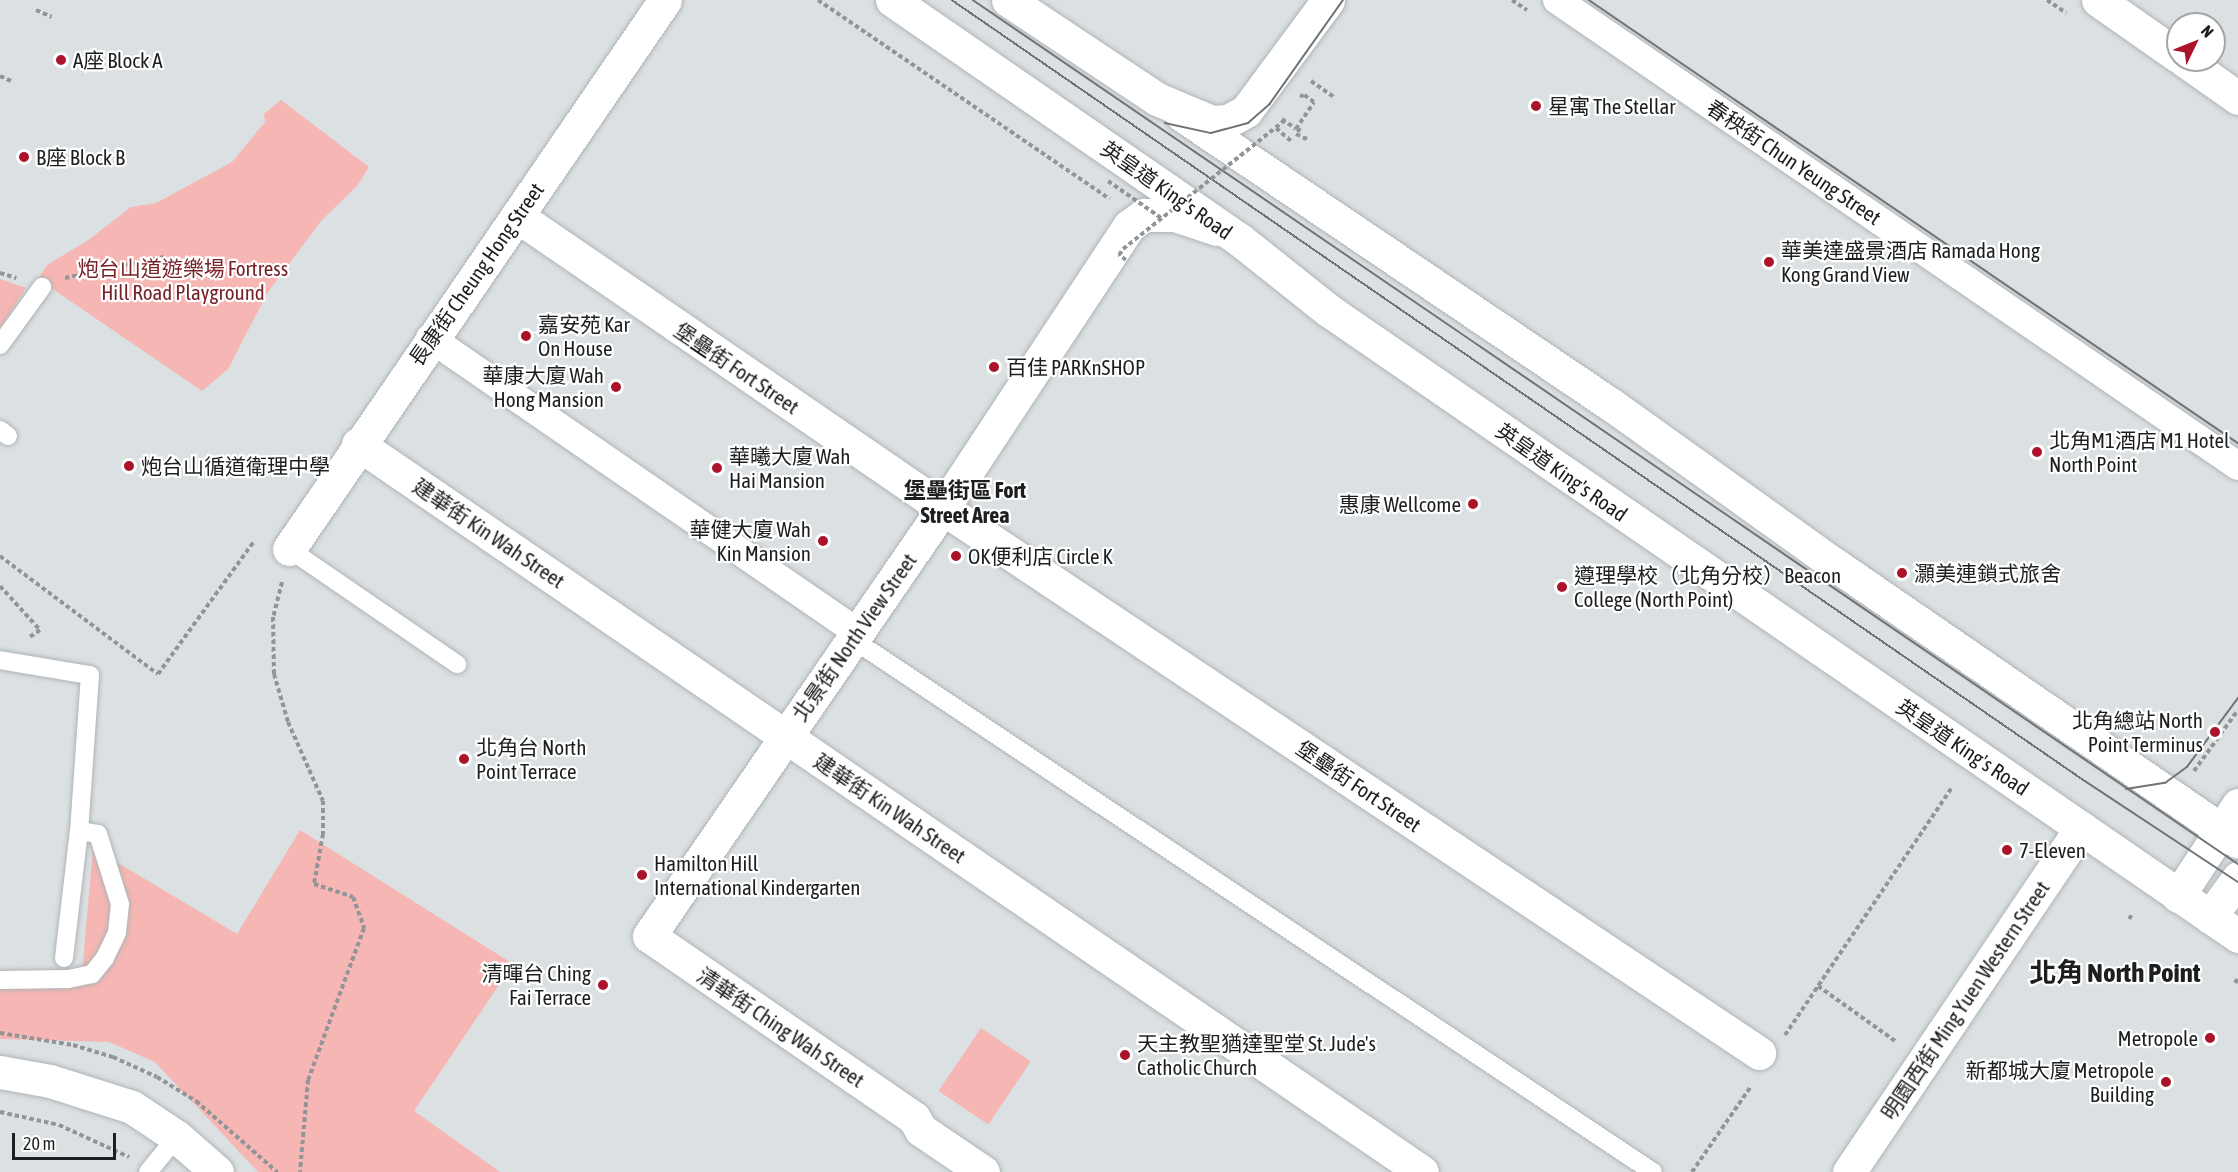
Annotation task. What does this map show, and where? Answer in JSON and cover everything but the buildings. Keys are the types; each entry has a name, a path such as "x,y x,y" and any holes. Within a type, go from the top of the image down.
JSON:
{"main road":[{"name":"長康街 Cheung Hong Street","path":"289,549 430,338 665,0"},
{"name":"英皇道 King's Road","path":"892,0 1240,240 1338,317 2238,936"},
{"path":"1008,0 1271,172 1613,406 1834,564 2232,826 2178,896"},
{"path":"1157,99 1212,122 1228,121 1246,111 1328,0"},
{"path":"2098,0 2166,48"},
{"path":"2201,72 2238,98"},
{"name":"北景街 North View Street","path":"649,936 855,636 951,514 1135,220 1144,215 1175,215 1240,240"},
{"name":"堡壘街 Fort Street","path":"517,216 1757,1067"},
{"name":"建華街 Kin Wah Street","path":"358,444 1422,1172"},
{"name":"明園西街 Ming Yuen Western Street","path":"1849,1172 2081,828"},
{"path":"2210,917 2238,878"},
{"name":"清華街 Ching Wah Street","path":"649,936 914,1118 921,1130 983,1172"},
{"path":"0,1072 50,1082 132,1107 177,1137 217,1172"},
{"name":"清華街 Ching Wah Street","path":"914,1118 928,1118 1008,1172"}],"street":[{"name":"春秧街 Chun Yeung Street","path":"1557,0 2238,466"},
{"path":"430,338 855,636"},
{"name":"堡壘街 Fort Street","path":"951,514 999,546"}],"lane":[{"path":"0,345 42,287"},
{"path":"289,549 457,664"},
{"path":"855,636 1653,1172"},
{"path":"0,660 90,675 79,831 64,958"},
{"path":"0,980 82,978 100,966 111,948 120,918 117,888 98,834 79,831"},
{"path":"149,1171 177,1137"}],"path":[{"name":"英皇道 King's Road","path":"818,0 1100,192"},
{"path":"36,10 52,17"},
{"path":"0,76 10,81"},
{"path":"1307,78 1335,98"},
{"path":"1297,129 1317,102 1300,90"},
{"path":"1297,103 1303,94 1314,102 1296,134 1309,140"},
{"path":"1126,260 1119,255 1123,249 1276,128 1291,112"},
{"path":"1276,128 1292,142"},
{"path":"1108,181 1161,218"},
{"path":"42,287 44,282 164,257"},
{"path":"0,556 158,674 259,535"},
{"path":"289,549 273,617 272,653 288,722 323,801 323,834 314,884 353,897 364,928 308,1080 300,1172"},
{"path":"0,586 40,630 20,642"},
{"path":"2188,777 2238,710"},
{"path":"1925,1059 1818,986 1952,787"},
{"path":"2129,919 2133,914"},
{"path":"2235,983 2238,978"},
{"path":"1692,1172 1757,1067"},
{"path":"0,1112 90,1136 149,1171"}],"green space":[{"name":"炮台山道遊樂場 Fortress Hill Road Playground","path":"281,100 369,167 357,186 321,221 268,292 228,369 202,391 38,279 47,265 87,241 131,207 156,203 232,162 265,122 264,114"},
{"path":"0,279 26,288 0,328"},
{"path":"300,830 513,964 414,1111 500,1172 258,1172 155,1062 109,1042 0,1039 0,970 82,973 93,848 237,934"},
{"path":"981,1028 1031,1062 988,1125 939,1091"}],"tram line":[{"path":"952,0 2085,781 2238,882"},
{"path":"973,0 2238,864"},
{"path":"1165,123 1211,133 1248,123 1269,105 1343,0"},
{"path":"1589,0 2238,443"},
{"path":"2126,789 2165,783 2187,767 2238,698"}],"place":[{"name":"A座 Block A","path":"61,60"},
{"name":"星寓 The Stellar","path":"1536,106"},
{"name":"B座 Block B","path":"24,157"},
{"name":"華美達盛景酒店 Ramada Hong Kong Grand View","path":"1769,262"},
{"name":"嘉安苑 Kar On House","path":"526,336"},
{"name":"百佳 PARKnSHOP","path":"994,367"},
{"name":"華康大廈 Wah Hong Mansion","path":"616,387"},
{"name":"北角M1酒店 M1 Hotel North Point","path":"2037,452"},
{"name":"炮台山循道衛理中學","path":"129,466"},
{"name":"華曦大廈 Wah Hai Mansion","path":"717,468"},
{"name":"惠康 Wellcome","path":"1473,504"},
{"name":"華健大廈 Wah Kin Mansion","path":"823,541"},
{"name":"OK便利店 Circle K","path":"956,556"},
{"name":"灝美連鎖式旅舍","path":"1902,573"},
{"name":"遵理學校（北角分校）Beacon College (North Point)","path":"1562,587"},
{"name":"北角總站 North Point Terminus","path":"2215,732"},
{"name":"北角台 North Point Terrace","path":"464,759"},
{"name":"7-Eleven","path":"2007,850"},
{"name":"Hamilton Hill International Kindergarten","path":"642,875"},
{"name":"清暉台 Ching Fai Terrace","path":"603,985"},
{"name":"Metropole","path":"2210,1038"},
{"name":"天主教聖猶達聖堂 St. Jude's Catholic Church","path":"1125,1055"},
{"name":"新都城大廈 Metropole Building","path":"2166,1082"}],"district":[{"name":"堡壘街區 Fort Street Area","path":"965,502"},
{"name":"北角 North Point","path":"2115,973"}]}
